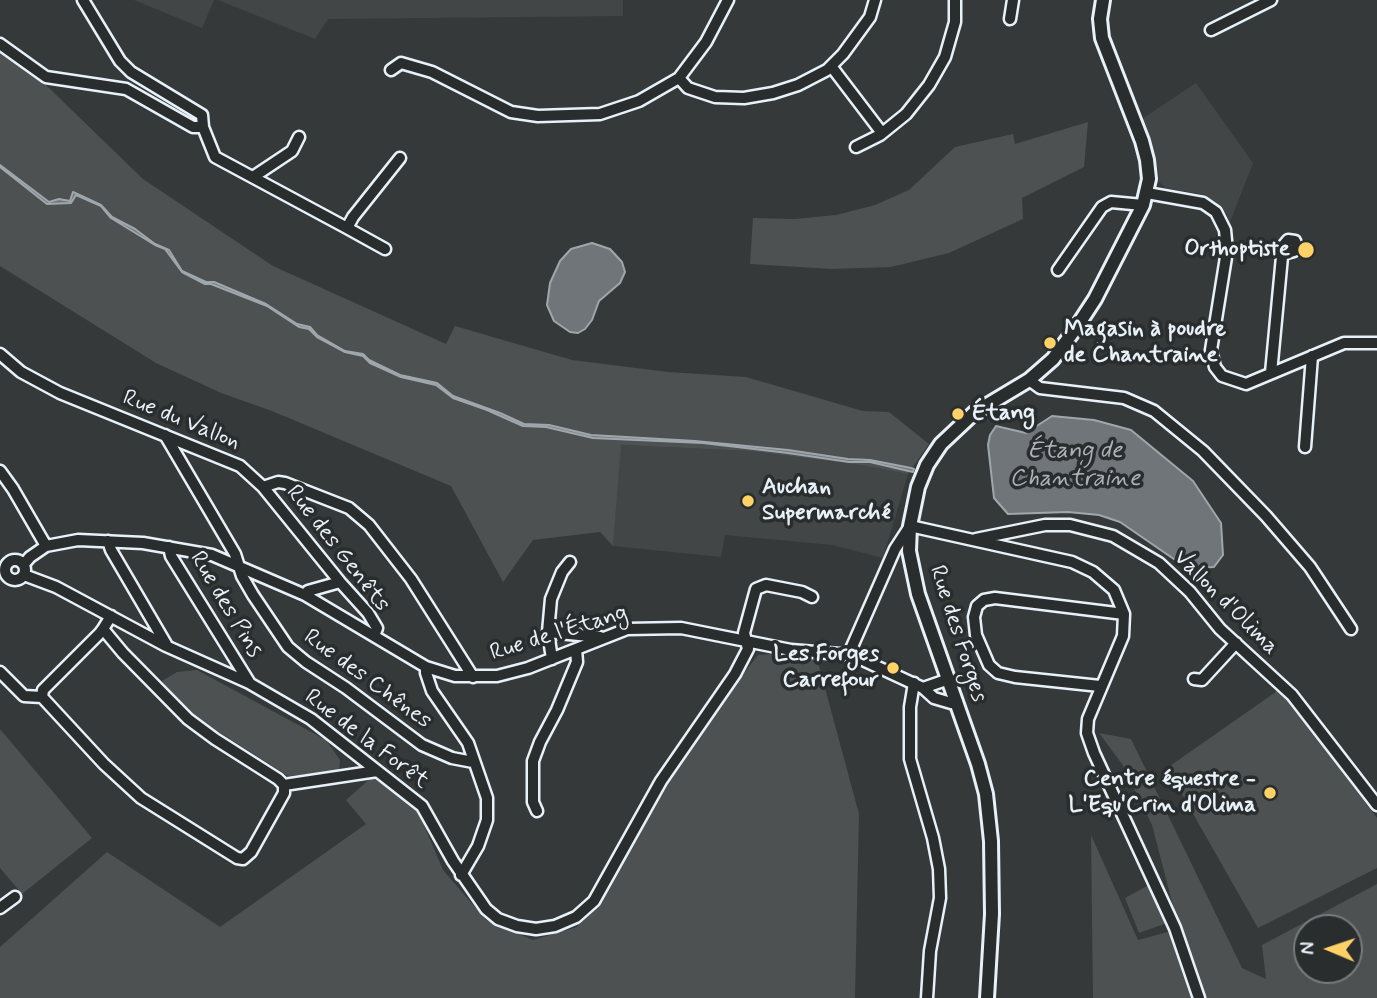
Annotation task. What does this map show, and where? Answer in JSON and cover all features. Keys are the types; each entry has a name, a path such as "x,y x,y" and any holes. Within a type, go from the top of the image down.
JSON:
{"main road":[{"name":"Rue des Forges","path":"988,998 992,914 990,819 978,764 912,571 909,526 918,487 941,444 974,413 1029,380 1053,359 1095,299 1145,199 1147,160 1102,38 1100,19 1103,0"}],"street":[{"path":"83,0 120,61 131,72 202,115 203,127 215,157 385,249"},
{"path":"391,70 401,63 432,72 511,112 538,116 600,114 639,101 680,78 706,42 728,0"},
{"path":"680,78 688,88 715,97 744,98 786,89 831,66 870,17 875,0"},
{"path":"856,147 882,133 906,114 929,85 945,57 954,22 955,0"},
{"path":"1010,19 1013,0"},
{"path":"1211,30 1271,0"},
{"path":"0,44 46,78 126,89 193,127 203,127"},
{"path":"831,66 882,133"},
{"path":"253,177 292,151 299,137"},
{"path":"347,228 400,158"},
{"path":"1058,270 1102,207 1111,202 1145,199 1203,203 1216,212 1225,230 1227,251 1211,350 1215,367 1222,376 1246,383 1345,344 1377,344"},
{"path":"1271,373 1283,254"},
{"name":"Rue du Vallon","path":"0,354 21,372 60,393 240,466 263,487"},
{"path":"1305,447 1312,356"},
{"path":"1029,380 1040,388 1124,398 1154,411 1203,451 1266,516 1310,567 1351,629"},
{"name":"Rue des Chênes","path":"165,435 235,554 242,576 288,647 422,745 452,758 473,762"},
{"path":"0,471 46,546"},
{"path":"263,487 278,482 285,483 348,508 369,525 411,579 473,677"},
{"name":"Rue des Genêts","path":"263,487 368,613 377,628 373,636"},
{"name":"Vallon d'Olima","path":"909,526 972,540 1045,525 1070,525 1113,536 1159,563 1190,592 1220,629 1292,695 1377,805"},
{"path":"852,655 851,649 895,549 909,526"},
{"name":"Rue de l'Étang","path":"24,564 46,546 78,540 169,547 212,555 305,595 426,667 455,676 497,676 528,668 627,629 681,628 746,643 852,655 918,686 934,698 957,702"},
{"path":"972,540 1072,562 1093,572 1114,590 1124,614 1123,636 1100,686 1088,719 1087,733 1175,928 1199,998"},
{"path":"108,541 166,646"},
{"name":"Rue des Pins","path":"169,547 171,556 250,683"},
{"path":"0,553 10,560 18,560 24,564 24,575 19,580 3,576 5,566 10,560"},
{"path":"552,659 548,632 551,599 562,572 570,562"},
{"name":"Rue de la Forêt","path":"24,575 56,587 166,646 250,683 311,719 422,806 461,875 486,909 507,923 536,929 555,926 576,917 594,901 661,781 735,674 748,649 744,633 756,589 766,585 802,592 812,597"},
{"path":"305,595 308,591 340,582"},
{"path":"1100,686 998,673 989,665 976,635 974,617 977,606 984,600 995,598 1124,614"},
{"path":"42,697 43,690 103,629 111,615"},
{"path":"0,672 24,696 42,697 104,764 141,798 168,817 243,859 251,852 284,793 284,786 278,779 188,719 132,663 103,629"},
{"path":"548,632 604,637"},
{"path":"1194,679 1202,680 1236,643"},
{"path":"537,811 533,802 533,761 577,662 576,649"},
{"path":"426,667 432,691 468,743 487,799 486,820 478,846 461,875"},
{"path":"927,998 930,951 940,898 939,869 911,759 910,707 918,686 948,678"},
{"path":"284,786 377,771"},
{"path":"0,908 15,897"}],"shaded area":[{"path":"134,0 214,0 202,28"},
{"path":"218,0 623,0 623,16 328,19 315,39"},
{"path":"0,49 48,87 143,179 273,266 446,344 455,326 572,360 668,372 746,377 863,411 889,412 929,444 908,474 751,451 621,445 613,546 600,532 533,540 503,582 451,486 272,411 221,393 156,363 0,266"},
{"path":"1196,83 1253,163 1230,222 1226,213 1216,203 1200,194 1166,188 1159,182 1156,159 1142,119"},
{"path":"1088,122 1084,167 1022,198 1023,219 949,253 891,267 832,269 750,264 753,218 795,219 836,215 875,205 909,190 955,147 1013,134 1015,144"},
{"path":"620,445 751,451 908,474 883,558 832,545 725,535 721,557 613,546"},
{"path":"815,651 859,814 855,998 0,998 0,947 107,852 220,927 366,824 346,800 372,777 417,809 443,870 486,920 533,940 577,927 670,769 758,655"},
{"path":"197,670 326,740 340,760 339,772 288,776 192,715 172,697 162,681 177,672"},
{"name":"Centre équestre - L'Equ'Crin d'Olima","path":"1280,689 1377,818 1377,868 1258,928 1167,768"},
{"path":"0,729 92,838 22,894 0,868"},
{"path":"1099,733 1131,739 1242,968 1266,979 1262,945 1293,929 1293,984 1363,984 1363,914 1320,914 1377,884 1377,998 1093,998 1091,835 1138,940 1179,929 1152,825 1122,764"},
{"path":"1149,885 1167,923 1139,933 1125,898"}],"water":[{"path":"0,165 49,202 59,199 70,201 73,192 101,205 112,217 169,250 182,271 266,304 297,324 310,327 317,335 345,351 363,354 369,360 400,375 437,383 453,396 524,424 549,425 591,435 695,441 870,460 911,468 914,469 913,472 870,462 849,462 703,443 593,438 546,427 523,426 453,398 436,385 401,377 370,363 363,356 345,352 317,337 309,329 299,327 267,306 205,284 182,272 165,249 155,245 111,218 101,206 76,195 71,203 47,204"},
{"path":"592,243 610,249 622,262 625,272 620,283 599,301 592,320 585,329 578,333 570,332 554,321 547,305 550,283 560,261 571,249"},
{"name":"Étang de Chantraine","path":"1052,416 1094,420 1131,430 1193,481 1221,523 1223,555 1214,567 1184,566 1120,522 1099,515 1068,512 1008,514 994,498 988,445 990,435 996,426 1026,433"}],"place":[{"name":"Orthoptiste","path":"1306,250"},
{"name":"Magasin à poudre de Chantraine","path":"1050,343"},
{"name":"Étang","path":"958,414"},
{"name":"Auchan Supermarché","path":"748,501"},
{"name":"Les Forges Carrefour","path":"893,668"},
{"name":"Centre équestre - L'Equ'Crin d'Olima","path":"1270,793"}]}
